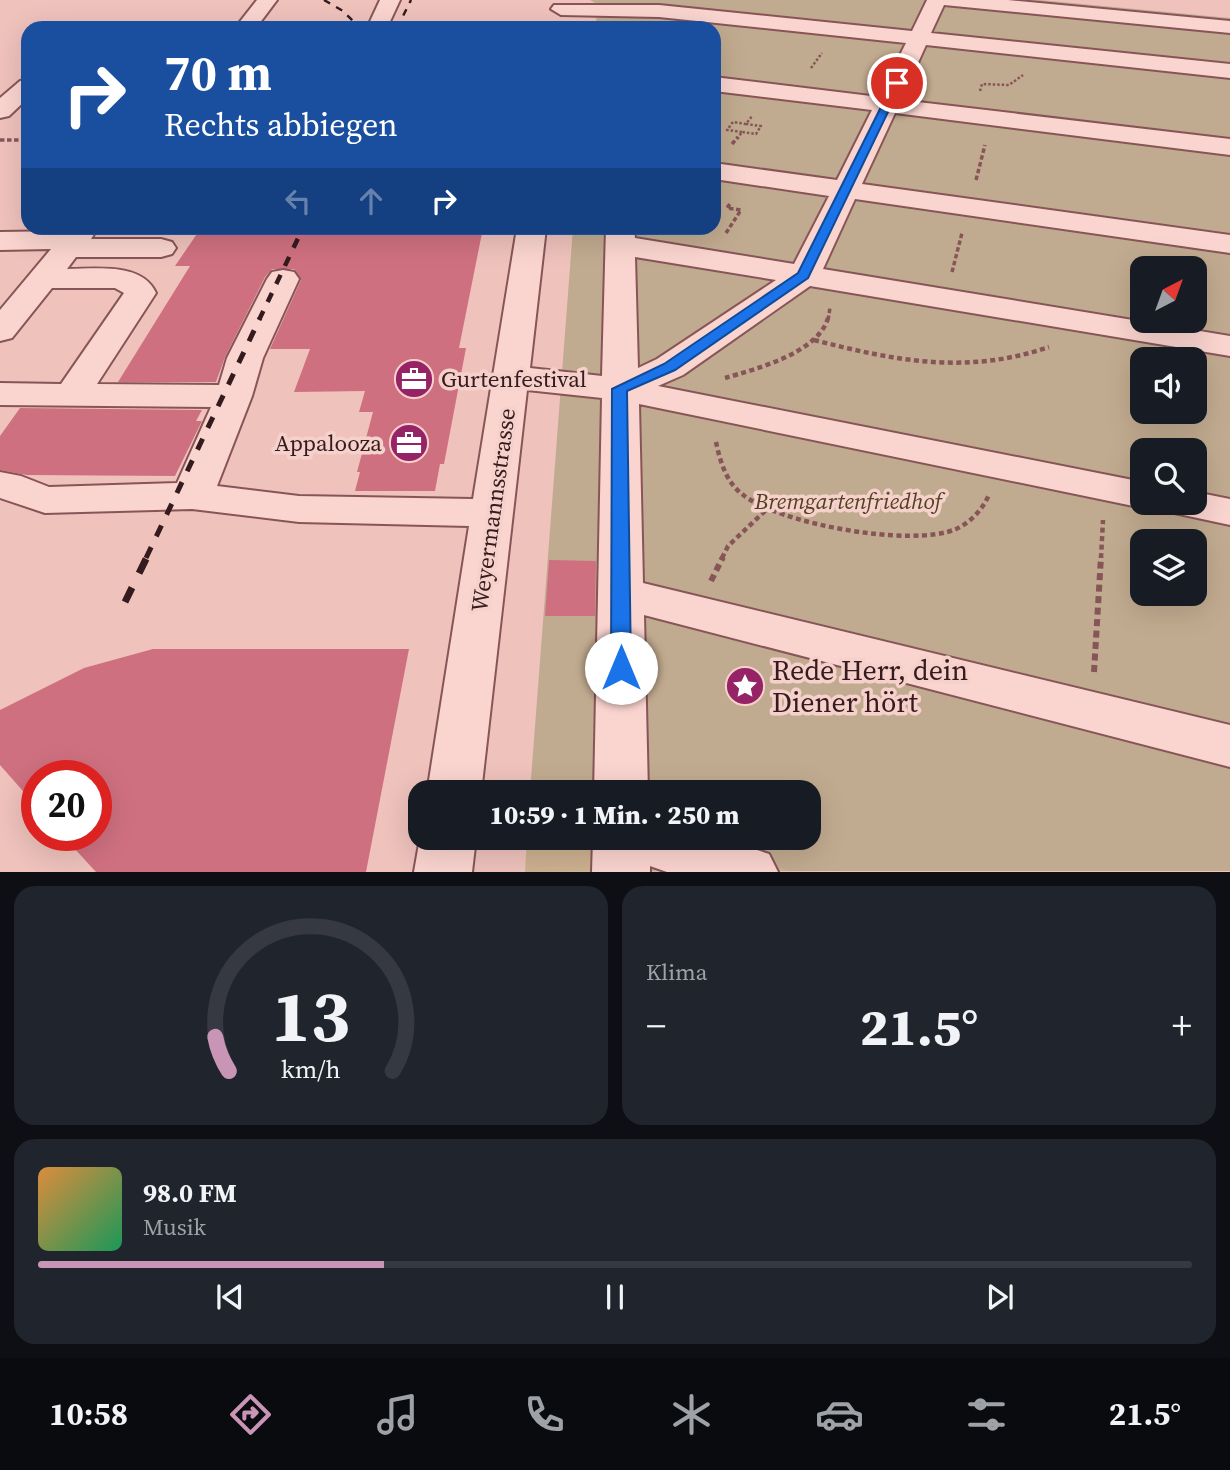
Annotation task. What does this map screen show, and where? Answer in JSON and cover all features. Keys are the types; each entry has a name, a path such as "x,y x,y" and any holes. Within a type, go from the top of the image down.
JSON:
{"street":[{"path":"250,21 267,0"},
{"path":"758,22 777,0"},
{"path":"620,389 670,367 804,276 937,0"},
{"path":"947,0 1230,27"},
{"path":"1115,0 1166,2 1230,11"},
{"path":"379,21 384,1"},
{"path":"561,12 620,18 758,22 1230,71"},
{"path":"721,85 1230,147"},
{"path":"0,111 21,92"},
{"path":"721,160 749,176 1230,244"},
{"name":"Weyermannsstrasse","path":"456,780 530,235"},
{"path":"621,780 620,236 709,260 1230,346"},
{"path":"7,314 43,278 75,239"},
{"path":"0,241 75,239 161,248"},
{"path":"43,278 120,279 137,286 140,293 71,394"},
{"path":"192,496 234,396 245,358 283,279"},
{"path":"511,377 620,389 1130,492"},
{"path":"0,394 234,396"},
{"path":"2,488 45,500 192,496 299,509 492,513"},
{"path":"1207,507 1230,512"},
{"path":"621,593 1230,746"},
{"path":"443,872 446,850"},
{"path":"621,850 621,872"},
{"path":"677,850 749,872"}],"path":[{"path":"993,118 997,102 979,95 982,84 1009,85 1031,68 1034,51"},
{"path":"746,124 772,91"},
{"path":"733,122 761,126 756,134 741,132 727,130 733,122"},
{"path":"721,160 741,132"},
{"path":"0,140 21,140"},
{"path":"709,260 741,210 727,208 749,176"},
{"path":"813,340 894,358 970,364 1003,361 1053,345 1064,329 1064,319"},
{"path":"720,410 716,424 716,441 724,473 741,494 766,510 872,534 950,531 965,524 985,503 997,466"},
{"path":"1091,711 1105,487"},
{"path":"692,611 728,546 766,510"}],"shaded area":[{"path":"526,850 719,850 788,871 525,872"}],"green space":[{"name":"Bremgartenfriedhof","path":"590,0 1040,0 1230,18 1230,871 788,871 719,850 821,850 821,780 531,780 572,235 721,235 721,21 596,21 597,4"}],"building":[{"path":"196,235 482,235 459,348 466,348 444,464 440,464 435,491 355,491 360,472 357,472 373,412 359,412 365,391 294,392 310,349 270,349 301,280 294,269 272,269 265,277 225,357 216,382 118,382 190,266 175,266"},
{"path":"20,408 202,410 196,421 202,421 175,476 27,475 0,470 0,436"},
{"path":"549,560 596,561 595,616 545,616"},
{"path":"153,649 409,649 366,872 96,872 77,851 112,851 112,760 21,760 21,789 0,765 0,710 84,668"}],"railway":[{"path":"324,0 343,11 353,21"},
{"path":"400,21 411,0"},
{"path":"259,320 300,235"},
{"path":"146,558 260,318"},
{"path":"125,602 147,557"}],"place":[{"name":"Gurtenfestival","path":"414,379"},
{"name":"Appalooza","path":"409,443"},
{"name":"Rede Herr, dein Diener hört","path":"745,686"}],"route":[{"path":"621,668 620,389 670,367 804,276 897,83"}]}
